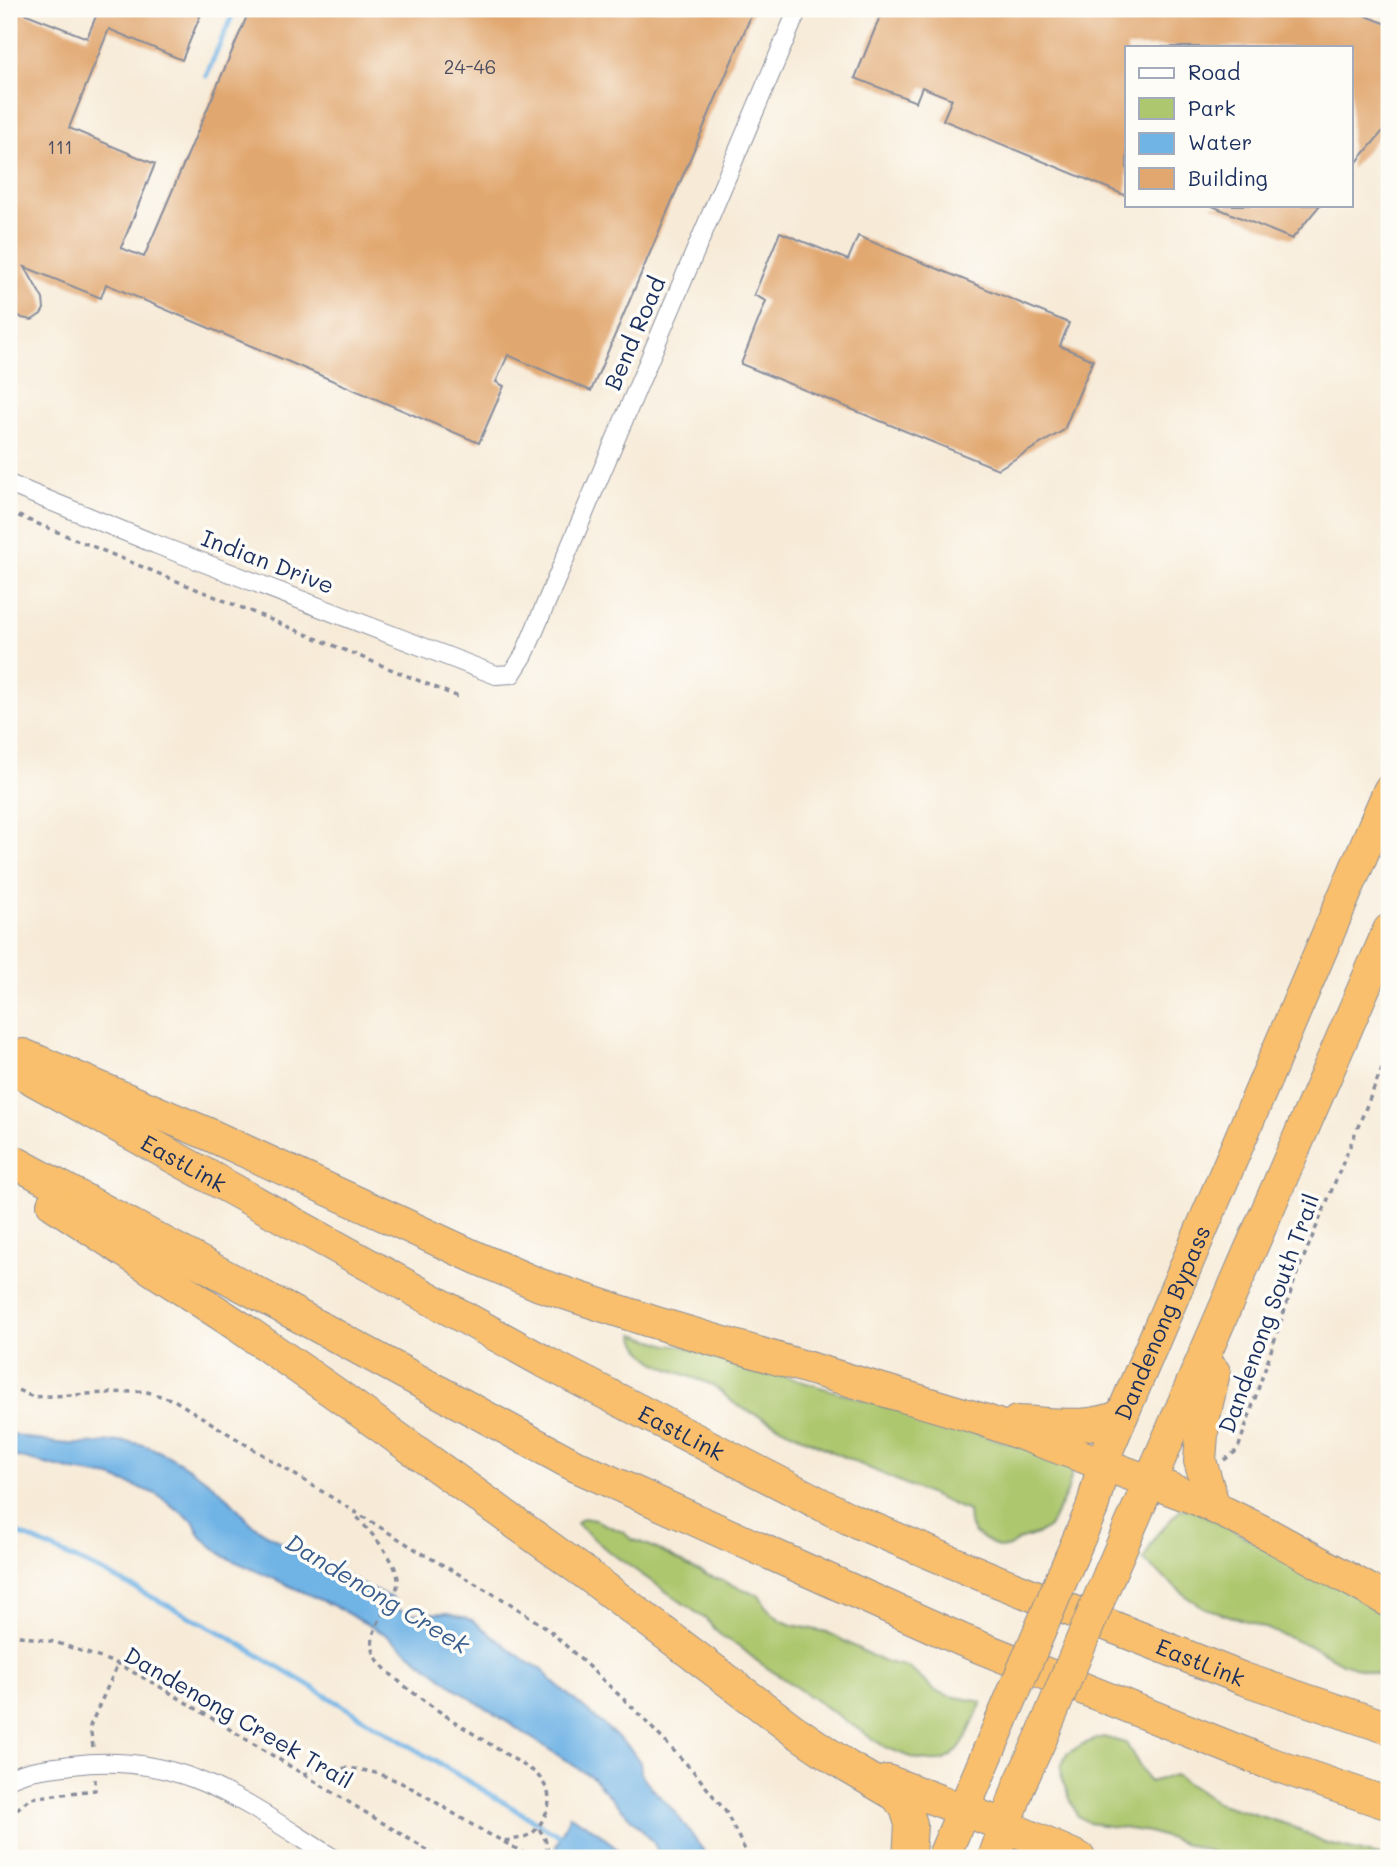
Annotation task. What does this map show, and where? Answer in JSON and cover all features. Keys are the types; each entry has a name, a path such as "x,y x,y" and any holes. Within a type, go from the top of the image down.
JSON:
{"highway":[{"name":"Dandenong Bypass","path":"943,1858 1092,1508 1108,1448 1389,791"},
{"path":"994,1858 1019,1786 1389,930"},
{"path":"9,1049 208,1134 477,1258 541,1284 650,1321 984,1420 1214,1507 1389,1601"},
{"name":"EastLink","path":"9,1066 543,1361 850,1519 992,1579 1244,1679 1389,1728"},
{"path":"9,1159 576,1466 961,1640 1266,1762 1389,1804"},
{"path":"9,1175 218,1312 332,1391 585,1573 792,1729 896,1795 906,1808 911,1824 909,1858"},
{"path":"1214,1507 1200,1461 1203,1421 1212,1377 1277,1191"},
{"path":"984,1420 1089,1425 1104,1423 1122,1415"},
{"path":"829,1753 921,1796 964,1809 1079,1858"}],"street":[{"name":"Bend Road","path":"512,674 524,655 798,9"},
{"name":"Indian Drive","path":"9,484 155,544 496,675 512,674"},
{"path":"10,1775 35,1769 96,1762 158,1767 215,1786 333,1858"}],"path":[{"path":"9,512 461,698"},
{"name":"Dandenong South Trail","path":"1200,1461 1228,1458 1239,1446 1296,1276 1389,1052"},
{"path":"9,1386 33,1397 144,1391 174,1400 523,1611 567,1645 663,1737 726,1812 748,1858"},
{"path":"350,1508 388,1556 399,1584 373,1632 371,1642 374,1656 385,1671 536,1773 548,1788 549,1805 539,1829 521,1839 503,1841"},
{"name":"Dandenong Creek Trail","path":"9,1634 55,1642 118,1664 164,1689 440,1858"},
{"path":"9,1816 30,1798 96,1790 96,1762 90,1726 118,1664"},
{"path":"303,1773 331,1768 366,1770 389,1776 533,1858"},
{"path":"539,1829 546,1839 546,1858"}],"green space":[{"path":"634,1334 1069,1461 1072,1473 1067,1493 1049,1527 1009,1547 999,1548 975,1534 969,1523 968,1511 738,1406 710,1384 655,1362 639,1346"},
{"path":"1181,1509 1193,1509 1389,1613 1389,1678 1342,1663 1317,1649 1205,1608 1191,1600 1143,1560 1157,1534"},
{"path":"583,1518 623,1532 631,1539 653,1547 700,1572 760,1596 766,1607 780,1620 827,1632 882,1661 908,1667 935,1691 982,1702 965,1739 948,1758 938,1761 907,1756 885,1747 722,1637 707,1620 608,1551 576,1523"},
{"path":"1103,1737 1126,1743 1149,1782 1175,1775 1217,1803 1289,1825 1324,1843 1387,1858 1249,1858 1212,1852 1149,1832 1089,1823 1077,1815 1062,1780 1061,1767 1067,1754 1083,1744"}],"water":[{"path":"9,1433 64,1444 124,1442 151,1448 188,1467 211,1484 261,1530 367,1587 393,1598 396,1608 409,1614 449,1613 472,1620 527,1662 543,1669 550,1679 629,1747 640,1762 641,1773 649,1785 674,1811 709,1858 660,1858 654,1843 593,1778 461,1692 385,1634 332,1605 225,1557 200,1536 194,1522 156,1494 111,1477 9,1455"},
{"path":"570,1815 597,1831 627,1858 551,1858"}],"building":[{"path":"9,9 87,38 99,9 203,9 182,60 109,29 69,128 155,164 121,248 144,257 250,9 754,9 591,391 508,355 496,382 504,386 479,443 106,284 101,298 25,267 43,299 44,309 32,320 18,315 9,302"},
{"path":"883,9 1349,9 1389,25 1389,124 1352,168 1352,46 1125,46 1125,195 943,120 952,99 922,87 916,102 855,78"},
{"path":"1212,206 1319,206 1292,239"},
{"path":"780,232 848,260 858,236 1069,323 1060,346 1093,360 1064,430 998,469 741,364 766,301 754,295"}],"waterway":[{"path":"206,76 235,9"},
{"name":"Dandenong Creek","path":"9,1529 103,1572 220,1632 563,1838"}]}
